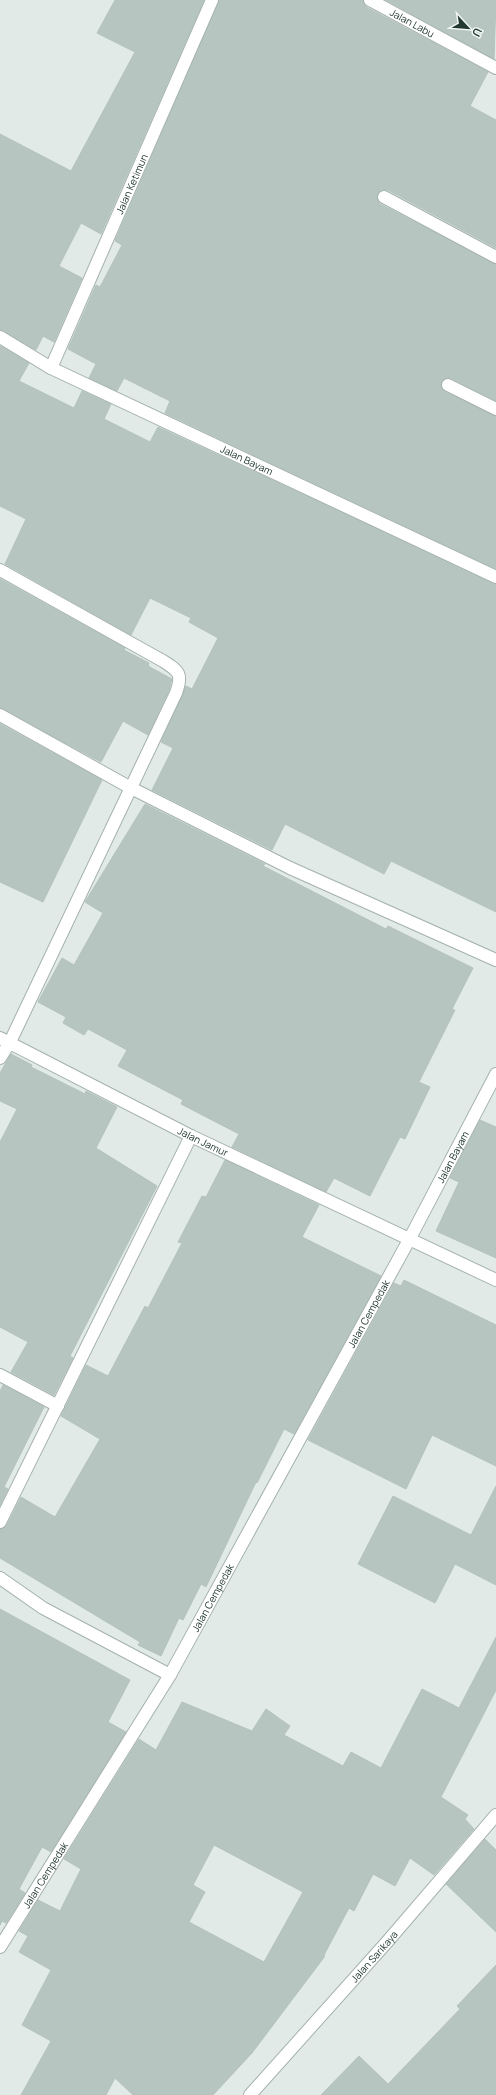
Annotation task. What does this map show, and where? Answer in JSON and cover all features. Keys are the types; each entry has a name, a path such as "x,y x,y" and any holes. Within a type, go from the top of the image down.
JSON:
{"street":[{"name":"Jalan Ketimun","path":"51,368 212,0"},
{"name":"Jalan Labu","path":"370,0 496,68"},
{"path":"384,197 496,257"},
{"name":"Jalan Bayam","path":"0,337 51,368 496,576"},
{"path":"448,385 496,409"},
{"path":"0,570 177,670 180,677 180,683 176,693 131,788 5,1040 0,1058"},
{"path":"0,715 131,788 290,868 496,960"},
{"name":"Jalan Jamur","path":"5,1040 191,1136 496,1280"},
{"name":"Jalan Bayam","path":"409,1240 496,1074"},
{"path":"0,1522 191,1136"},
{"name":"Jalan Cempedak","path":"0,1947 170,1675 409,1240"},
{"path":"0,1375 58,1406"},
{"path":"0,1578 43,1608 170,1675"},
{"name":"Jalan Sarikaya","path":"250,2095 381,1948 496,1815"}],"building":[{"path":"115,0 204,0 101,234 81,223 59,266 82,278 54,342 43,336 36,350 0,330 0,134 71,171 135,52 97,33"},
{"path":"219,0 363,0 366,7 488,72 470,106 496,120 496,248 388,190 380,190 377,197 380,204 496,264 496,401 451,378 444,379 441,385 445,392 496,416 496,569 165,413 170,401 124,378 117,391 89,378 96,364 68,349 96,285 100,287 122,245 115,241"},
{"path":"386,0 496,0 494,59"},
{"path":"0,346 29,363 19,381 74,408 82,391 111,404 104,419 150,442 158,427 496,584 496,912 391,861 384,874 285,824 272,850 152,790 173,748 161,742 186,686 192,689 218,638 189,622 191,618 150,598 131,635 5,564 26,519 0,506"},
{"path":"0,579 125,648 124,650 149,663 148,666 172,679 169,690 148,735 123,721 101,762 0,708"},
{"path":"0,724 102,780 43,902 0,882"},
{"path":"145,804 265,864 263,866 386,929 388,926 473,968 452,1009 455,1010 419,1082 430,1087 405,1139 400,1137 370,1196 334,1178 326,1192 232,1147 239,1134 181,1104 183,1100 118,1066 127,1050 88,1029 84,1035 63,1023 66,1017 38,1002 62,958 74,965 103,913 85,902"},
{"path":"11,1054 32,1065 31,1067 85,1094 86,1091 117,1107 96,1148 157,1186 70,1356 73,1358 54,1395 11,1372 28,1342 0,1327 0,1142 17,1109 0,1101 0,1073"},
{"path":"480,1120 496,1127 496,1258 436,1231 459,1182 450,1178"},
{"path":"225,1160 319,1205 302,1237 381,1276 294,1434 284,1429 257,1483 256,1482 206,1587 201,1584 183,1620 179,1618 161,1656 138,1645 140,1642 0,1558 0,1529 7,1525 21,1497 55,1517 100,1439 61,1416 86,1365 108,1376 145,1306 148,1308 182,1243 178,1242 202,1196 206,1197"},
{"path":"404,1280 496,1325 496,1466 432,1435 406,1489 308,1440 394,1283 401,1286"},
{"path":"3,1385 44,1407 4,1487 8,1489 0,1505 0,1391"},
{"path":"496,1486 496,1585 455,1564 435,1603 358,1564 393,1496 471,1535"},
{"path":"0,1609 130,1680 108,1722 126,1732 51,1852 42,1847 19,1889 25,1893 6,1923 2,1921 0,1925"},
{"path":"496,1637 496,1690 441,1797 468,1815 465,1819 474,1829 434,1875 410,1858 395,1886 373,1874 354,1911 349,1908 324,1955 325,1956 252,2053 213,2095 133,2095 115,2078 106,2095 21,2095 51,2041 22,2025 51,1970 19,1952 28,1936 19,1931 38,1900 60,1911 81,1869 64,1859 139,1739 156,1750 182,1702 252,1731 266,1709 290,1726 284,1735 343,1766 351,1752 381,1768 422,1689 459,1708","holes":["214,1845 303,1892 264,1962 189,1922 205,1892 193,1885"]},
{"path":"485,1839 496,1850 496,1932 446,1884"},
{"path":"496,1965 496,2095 321,2095 359,2056 388,2084 460,2009 457,2006"}]}
